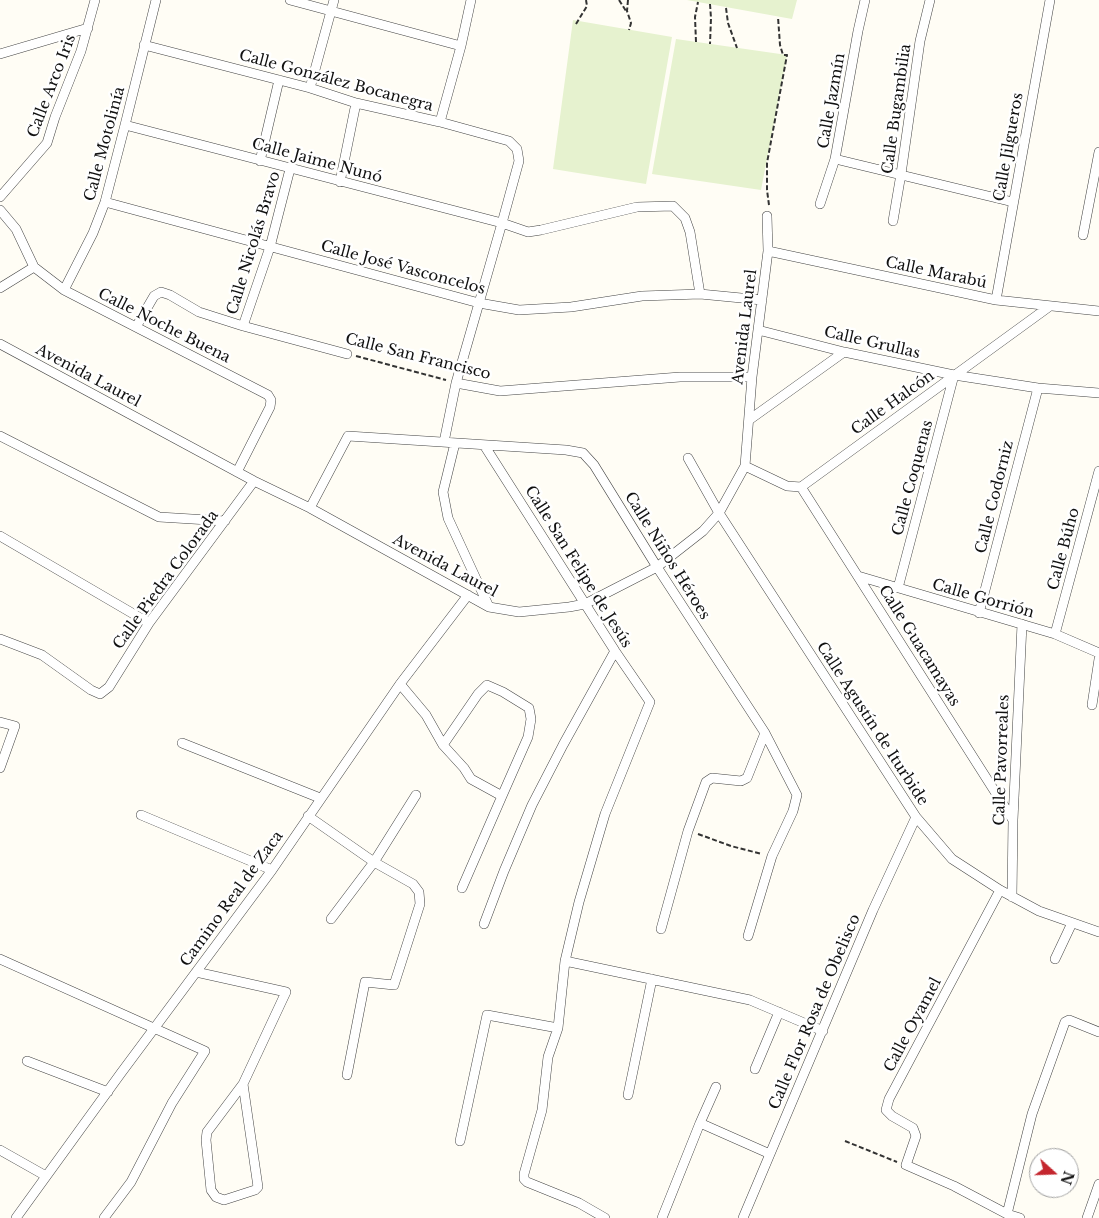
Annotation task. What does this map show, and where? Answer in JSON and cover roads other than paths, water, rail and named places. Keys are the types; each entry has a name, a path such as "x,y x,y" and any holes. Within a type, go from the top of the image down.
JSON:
{"street":[{"name":"Calle Arco Iris","path":"0,197 47,142 81,51 95,0"},
{"name":"Calle Motolinía","path":"64,290 93,233 105,202 126,125 156,0"},
{"path":"290,0 461,46"},
{"path":"310,88 334,0"},
{"path":"440,122 461,46 471,0"},
{"name":"Calle Jazmín","path":"820,204 835,160 865,0"},
{"name":"Calle Bugambilia","path":"893,221 920,41 930,0"},
{"name":"Calle Jilgueros","path":"996,300 1050,0"},
{"path":"0,54 88,28"},
{"name":"Calle González Bocanegra","path":"144,45 310,88 356,103 440,122 509,141 518,149 519,160 502,223"},
{"name":"Calle Nicolás Bravo","path":"260,161 279,80"},
{"path":"340,182 356,103"},
{"name":"Calle Jaime Nunó","path":"126,125 502,223"},
{"path":"1083,235 1099,152"},
{"path":"835,160 901,174 1013,202"},
{"name":"Calle Nicolás Bravo","path":"243,326 270,247 290,169"},
{"name":"Calle José Vasconcelos","path":"105,202 479,303 519,310 571,308 642,296 700,294 762,300"},
{"path":"444,442 456,383 502,223 528,232 638,207 673,206 685,218 690,232 700,294"},
{"name":"Calle Noche Buena","path":"0,210 16,229 34,267 64,290 268,396 271,400 270,406 237,472"},
{"name":"Avenida Laurel","path":"0,344 254,481 310,508 489,607 519,612 585,604 656,567 703,531 719,513 744,466 752,377 768,252 767,216"},
{"name":"Calle Marabú","path":"768,252 996,300 1099,311"},
{"path":"0,288 34,267"},
{"name":"Calle San Francisco","path":"136,326 154,296 161,292 170,295 199,312 347,354"},
{"name":"Calle Halcón","path":"802,486 1050,306"},
{"name":"Calle Grullas","path":"758,330 844,352 954,375 1038,388 1099,393"},
{"path":"748,420 844,352"},
{"name":"Calle Coquenas","path":"898,588 954,375"},
{"name":"Calle San Francisco","path":"456,383 500,391 680,377 752,377"},
{"name":"Calle Codorniz","path":"979,613 1038,388"},
{"path":"0,436 160,517 225,521"},
{"name":"Calle Niños Héroes","path":"310,508 348,436 566,450 583,453 594,466 656,567 765,733 796,795 793,811 772,856 748,936"},
{"path":"455,443 443,492 448,518 489,607"},
{"name":"Calle San Felipe de Jesús","path":"484,445 615,651 650,702 605,814 579,902 565,961"},
{"name":"Calle Agustín de Iturbide","path":"688,458 719,513 916,817 952,860 1000,890 1039,911 1099,932"},
{"path":"744,466 787,486 802,486"},
{"name":"Calle Búho","path":"1055,634 1099,471"},
{"name":"Calle Piedra Colorada","path":"0,639 42,655 91,690 100,694 109,686 149,623 254,481"},
{"name":"Calle Guacamayas","path":"802,486 1013,820"},
{"path":"0,536 149,623"},
{"name":"Calle Gorrión","path":"858,576 1055,634 1099,653"},
{"name":"Camino Real de Zaca","path":"16,1218 272,870 400,684 468,595"},
{"name":"Calle Pavorreales","path":"1012,897 1013,820 1022,624"},
{"path":"484,924 532,805 615,651"},
{"path":"1092,704 1099,659"},
{"path":"400,684 426,715 443,745 464,768 471,779 502,796"},
{"path":"443,745 478,694 487,685 503,692 529,708 532,720 528,737 462,888"},
{"path":"0,722 14,726 0,768"},
{"path":"662,929 688,831 706,782 712,778 741,781 747,778 765,733"},
{"path":"182,743 320,798"},
{"path":"331,919 374,862 416,795"},
{"path":"141,815 272,870"},
{"path":"308,816 374,862 413,884 419,892 420,904 394,985 364,982 346,1075"},
{"name":"Calle Flor Rosa de Obelisco","path":"743,1218 873,910 916,817"},
{"name":"Calle Oyamel","path":"1000,890 889,1099 886,1110 892,1116 912,1128 916,1136 906,1165 954,1186 1007,1214"},
{"path":"1055,960 1072,923"},
{"path":"0,959 205,1051 172,1103 130,1182 104,1218"},
{"path":"605,1218 578,1203 527,1182 524,1179 542,1110 548,1057 558,1028 565,961 750,1000 823,1031"},
{"path":"196,972 286,992 243,1084 207,1132 206,1140 211,1190 216,1197 224,1200 256,1190 258,1187 243,1084"},
{"path":"628,1095 652,979"},
{"path":"755,1069 779,1012"},
{"path":"460,1141 487,1015 558,1028"},
{"path":"1020,1218 1007,1214 1032,1114 1065,1022 1069,1020 1099,1032"},
{"path":"27,1060 108,1092"},
{"path":"662,1218 716,1087"},
{"path":"700,1123 770,1154"},
{"path":"0,1150 46,1176"},
{"path":"1087,1218 1099,1184"}]}
